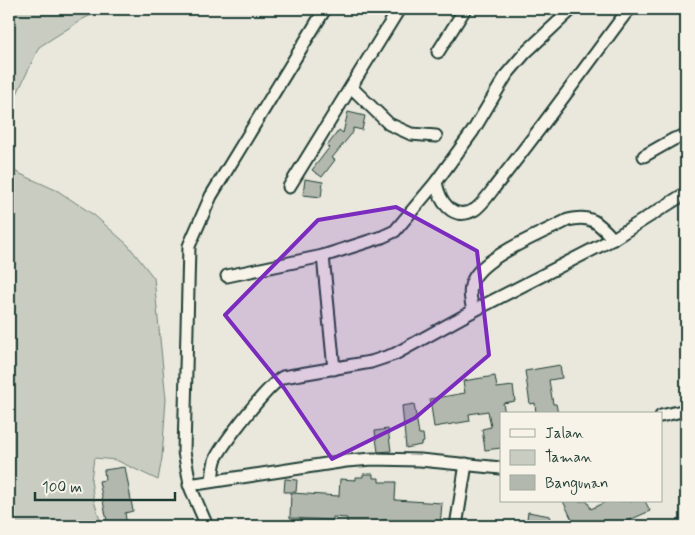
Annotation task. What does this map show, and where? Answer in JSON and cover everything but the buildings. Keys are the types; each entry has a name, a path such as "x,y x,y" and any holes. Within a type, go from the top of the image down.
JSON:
{"street":[{"path":"207,526 197,506 190,485 184,452 189,246 211,196 325,9"},
{"path":"289,188 399,9"},
{"path":"438,52 465,9"},
{"path":"227,276 322,256 382,237 395,230 436,182 473,131 506,74 572,9"},
{"path":"436,182 442,203 450,210 461,214 474,210 520,156 630,9"},
{"path":"351,87 389,124 412,134 436,136"},
{"path":"644,156 670,141 686,135"},
{"path":"212,482 215,460 218,454 276,381 283,376 371,362 395,354 473,311 613,239 686,193"},
{"path":"473,311 470,287 480,269 495,258 568,220 577,217 591,220 599,224 613,239"},
{"path":"322,256 334,369"},
{"path":"662,416 686,410"},
{"path":"190,485 346,461 373,459 420,460 500,468"},
{"path":"456,526 466,464"}],"highlighted area":[{"path":"396,207 477,251 489,355 415,418 332,459 284,388 225,315 318,220"}],"green space":[{"path":"9,9 103,9 83,19 39,47 9,111"},
{"path":"9,165 16,172 58,191 94,215 128,245 154,278 166,399 162,458 158,480 116,460 94,458 91,480 94,501 102,526 9,526"}]}
